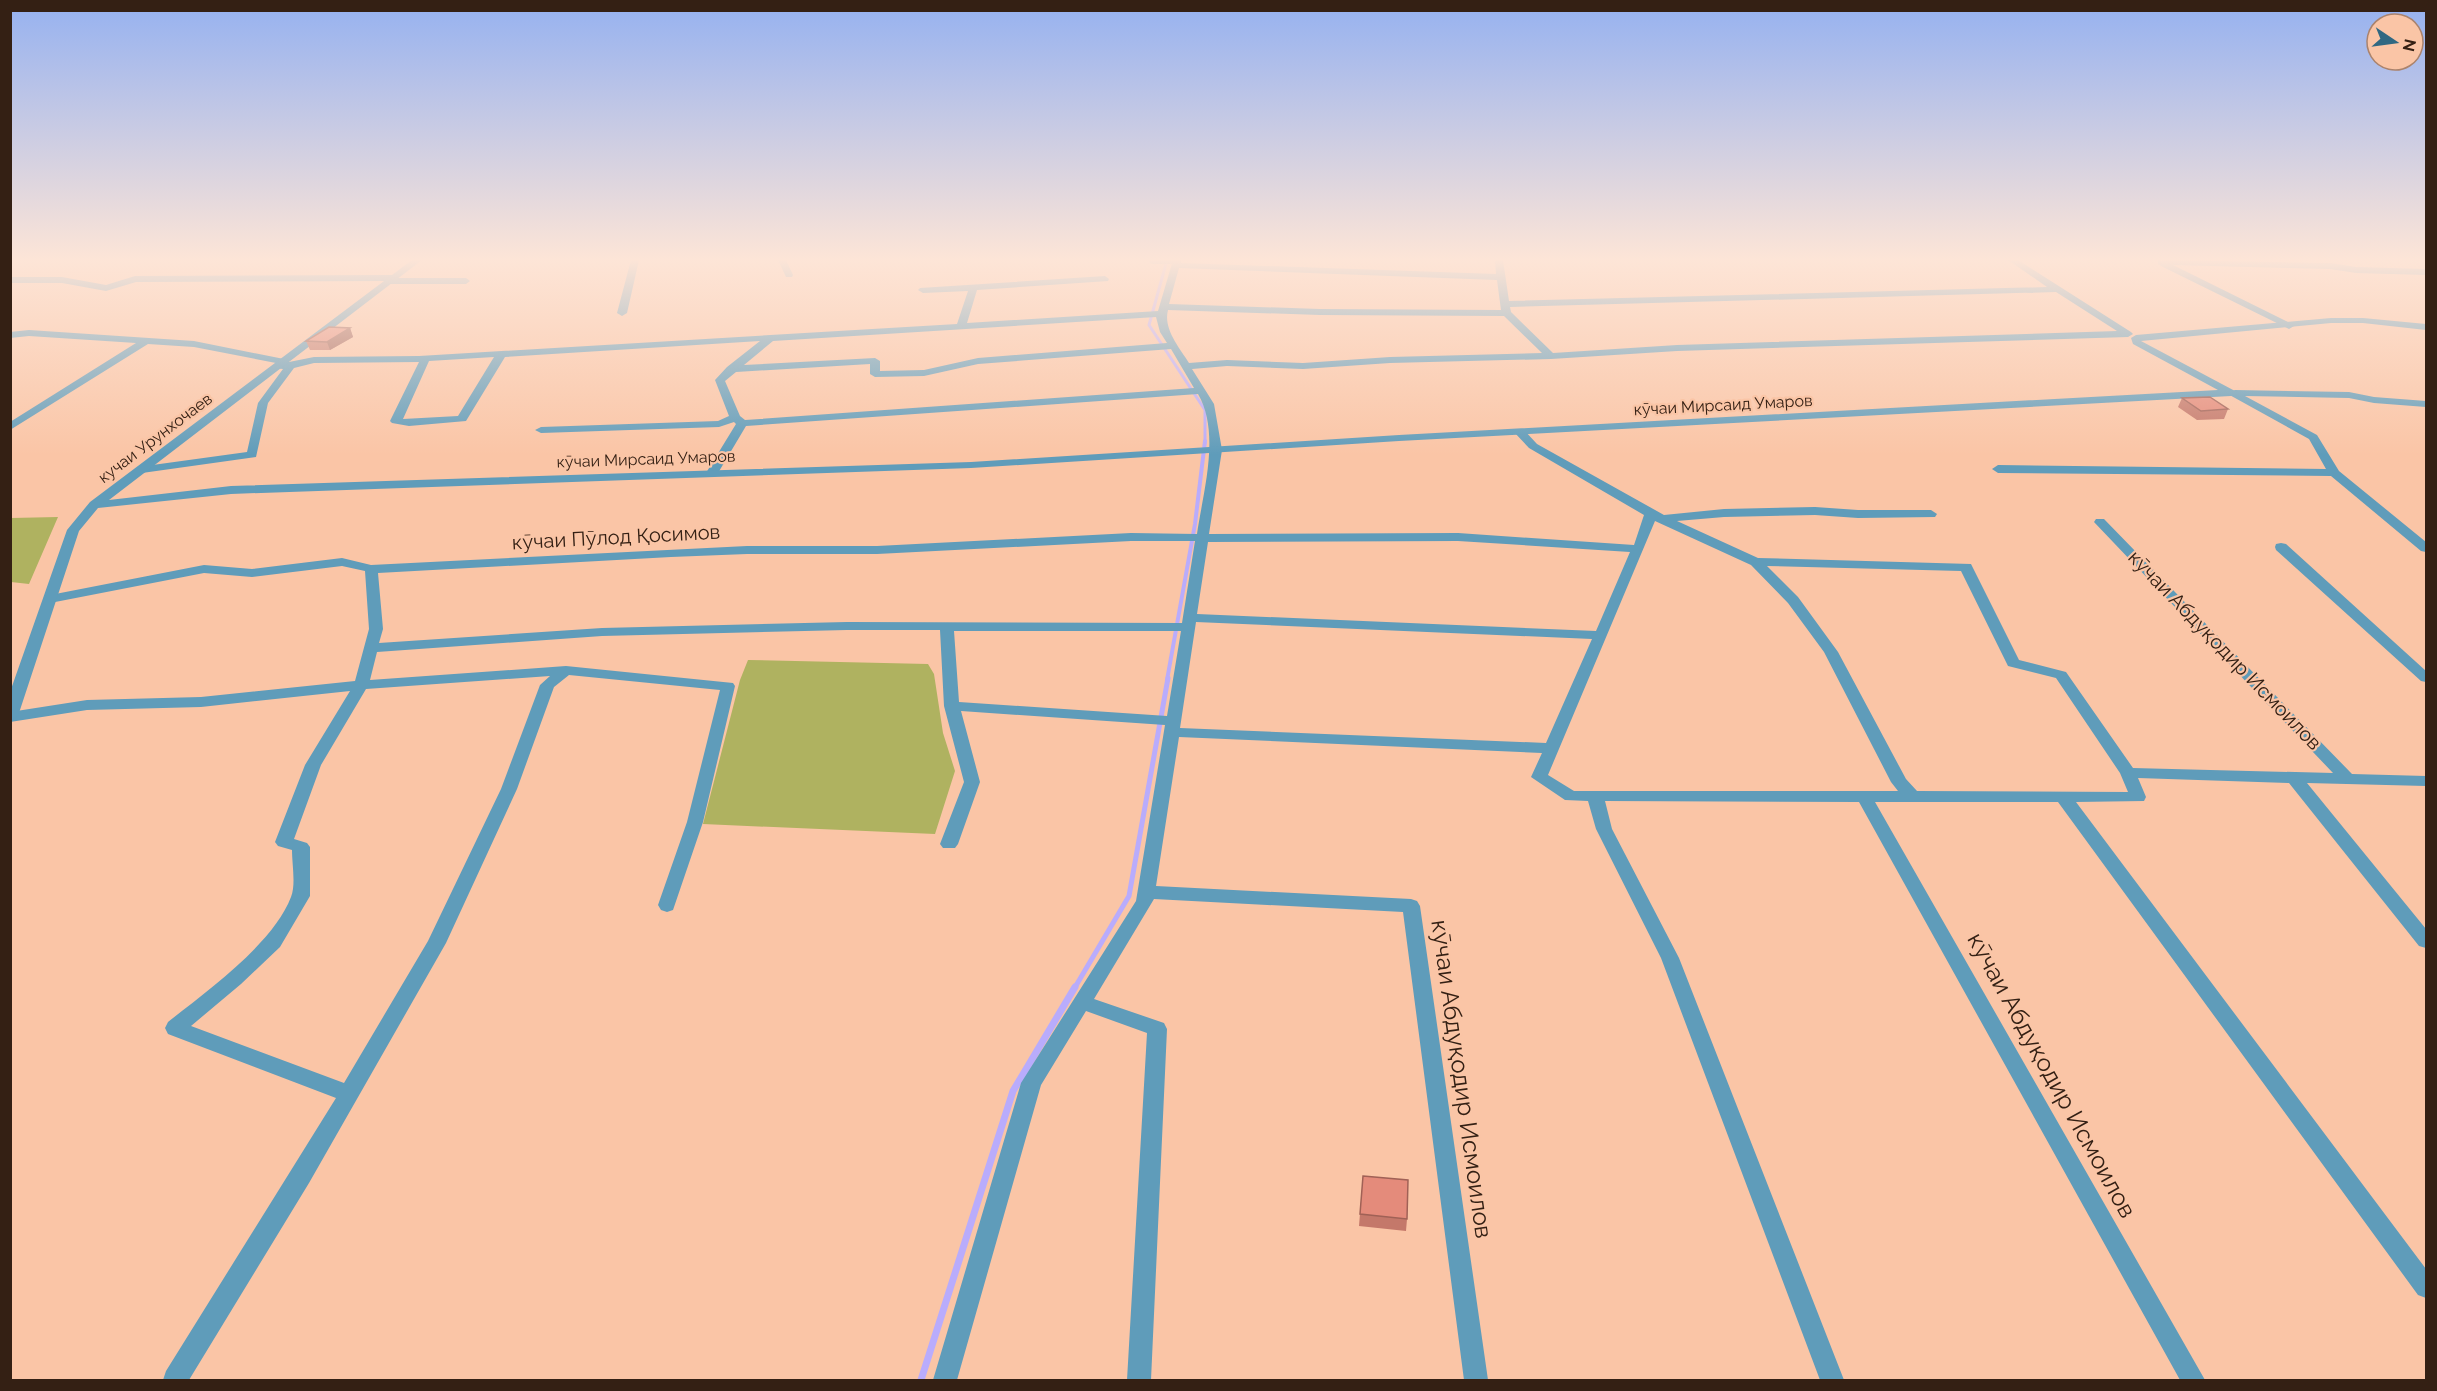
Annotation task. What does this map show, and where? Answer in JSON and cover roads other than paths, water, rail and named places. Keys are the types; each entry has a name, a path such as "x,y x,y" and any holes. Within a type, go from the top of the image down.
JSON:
{"street":[{"name":"кучаи Урунхочаев","path":"11,709 73,530 94,505 334,325"},
{"path":"10,335 29,333 194,344 284,364 314,360 426,358 976,325"},
{"path":"945,1380 1031,1083 1145,902 1172,726 1183,625 1208,450 1209,404 1196,391 1186,366 1166,346 1163,325"},
{"path":"1521,325 1551,356"},
{"path":"2114,325 2132,336 2136,342 2313,436 2334,473 2427,548"},
{"path":"1186,366 1227,363 1303,366 1390,360 1551,356 2043,335 2132,336 2295,325"},
{"path":"2407,325 2427,327"},
{"path":"712,473 736,431 739,421 720,380 771,337"},
{"path":"10,428 146,341"},
{"path":"731,369 875,361 875,374 924,373 978,361 1166,346"},
{"path":"426,358 396,421 408,423 462,419 502,353"},
{"path":"142,468 252,455 263,403 284,364"},
{"path":"541,430 719,424 1196,391"},
{"name":"кӯчаи Мирсаид Умаров","path":"94,505 231,490 971,465 2231,393 2349,395 2374,400 2427,404"},
{"path":"1520,432 1533,447 1657,517 1756,562 1793,600 1831,652 1899,782 1913,797"},
{"path":"1998,469 2334,473"},
{"path":"1657,517 1815,511 1858,514 1931,514"},
{"path":"1657,517 1638,549 1539,777 1571,796 2138,797 2128,774 2061,675 2013,663 1965,567 1756,562"},
{"name":"кӯчаи Абдуқодир Исмоилов","path":"2100,522 2348,779"},
{"name":"кӯчаи Пӯлод Қосимов","path":"50,599 204,569 252,573 342,562 371,569 714,551 877,550 1025,541 1196,537 1348,539 1458,537 1638,549"},
{"path":"2282,547 2427,678"},
{"path":"349,1094 175,1028 234,980 273,942 301,896 301,847 284,842 313,765 361,685 376,629 371,569"},
{"path":"370,648 602,632 847,626 1183,625 1601,635"},
{"path":"947,626 952,706 972,782 949,844"},
{"path":"11,709 201,702 361,685 566,670 728,687 695,822 667,905"},
{"path":"175,1380 349,1094 437,943 509,789 547,685 566,670"},
{"path":"952,706 1172,726 1552,748"},
{"name":"кӯчаи Абдуқодир Исмоилов","path":"2128,774 2427,781"},
{"name":"кӯчаи Абдуқодир Исмоилов","path":"2294,777 2427,941"},
{"path":"1595,796 1604,829 1670,958 1832,1380"},
{"name":"кӯчаи Абдуқодир Исмоилов","path":"1863,797 2193,1380"},
{"path":"2063,797 2427,1287"},
{"name":"кӯчаи Абдуқодир Исмоилов","path":"1146,892 1411,906 1476,1380"},
{"path":"1082,1002 1156,1029 1139,1380"}],"waterway":[{"path":"1149,325 1205,410 1205,441"},
{"path":"1167,680 1195,524 1205,441"},
{"path":"1074,989 1129,896 1168,678"},
{"path":"921,1380 1013,1091 1075,987"}]}
